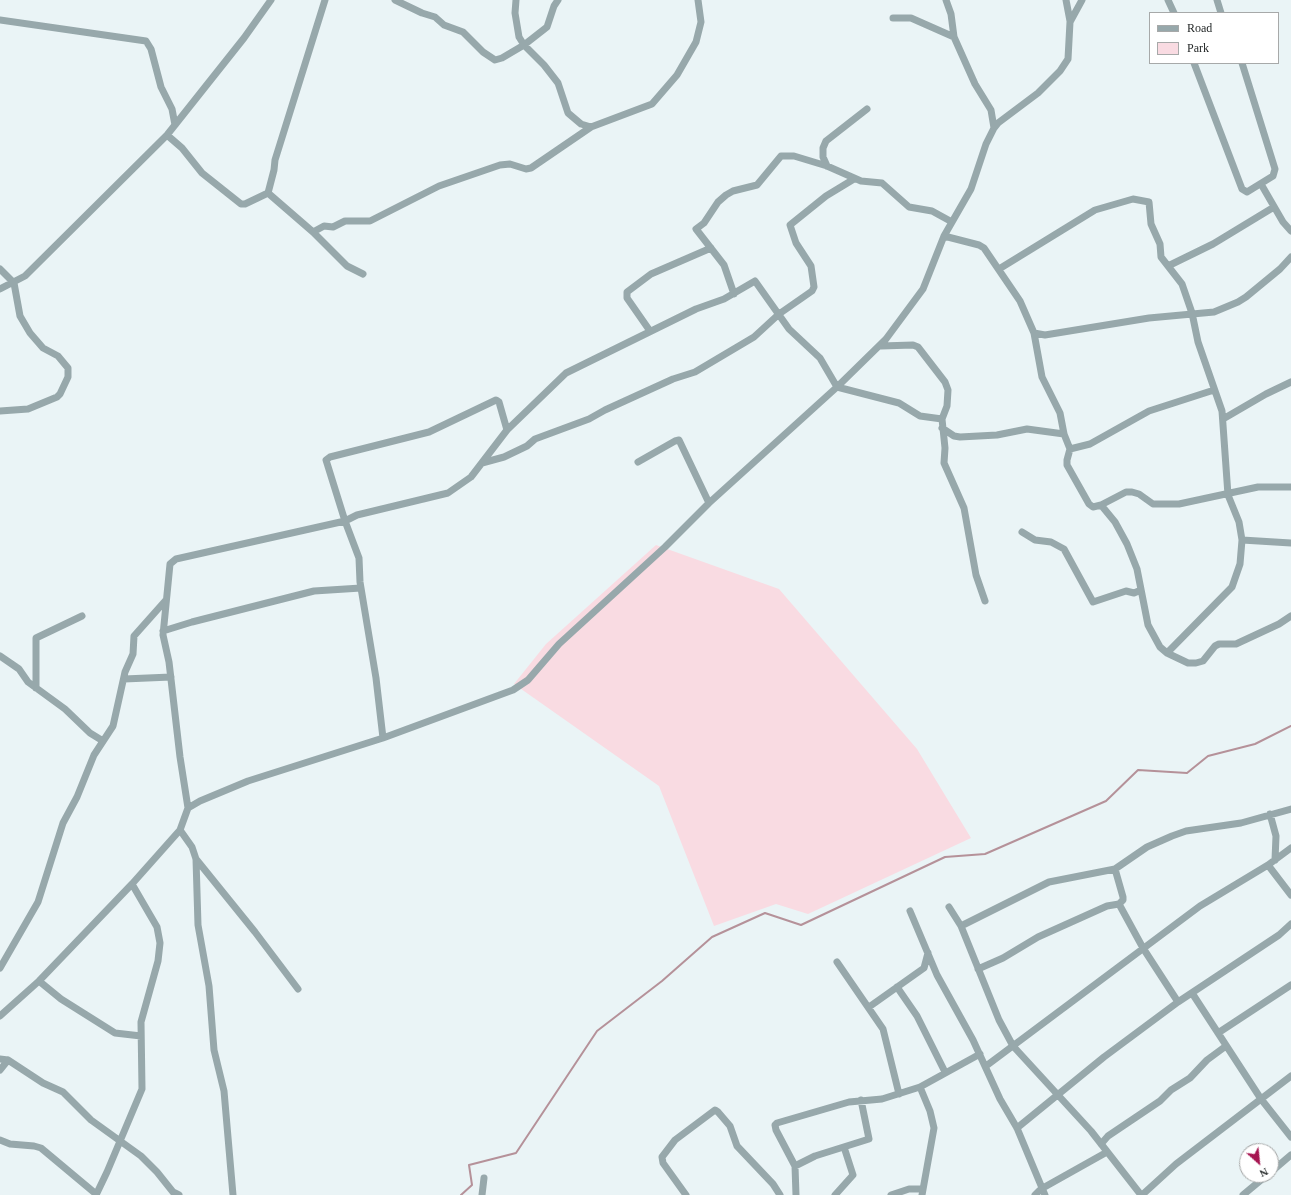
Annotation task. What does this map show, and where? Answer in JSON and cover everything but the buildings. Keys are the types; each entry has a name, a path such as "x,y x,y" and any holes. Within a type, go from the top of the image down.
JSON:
{"street":[{"path":"0,289 25,276 167,135 244,38 271,0"},
{"path":"167,135 182,148 202,173 241,204 245,204 268,193 275,160 325,0"},
{"path":"395,0 435,18 444,25 462,32 483,52 495,60 502,58 524,45 549,25 554,6 558,0"},
{"path":"516,0 515,13 517,32 524,45 544,65 558,83 568,113 581,124 591,127"},
{"path":"314,232 324,226 333,227 345,221 370,221 439,186 500,165 510,164 526,169 531,168 591,127 652,104 677,75 696,42 701,22 698,0"},
{"path":"946,0 951,14 954,37 975,84 991,110 994,128"},
{"path":"188,808 200,801 242,783 383,738 523,684 559,644 665,547 709,503 881,346 923,289 944,236 971,189 986,144 994,128 998,123 1038,93 1060,71 1069,55 1070,22 1066,0"},
{"path":"1070,22 1082,0"},
{"path":"1168,0 1174,12"},
{"path":"1218,0 1221,12"},
{"path":"893,18 911,18 954,37"},
{"path":"0,20 146,42 151,49 161,87 172,109 175,125"},
{"path":"1194,64 1242,189 1247,192 1273,176 1276,169 1242,64"},
{"path":"827,166 823,157 823,148 826,141 867,109"},
{"path":"734,294 724,265 696,229 704,223 718,202 726,195 733,191 757,185 781,156 794,156 827,166 854,179 882,183 909,207 932,211 952,222"},
{"path":"482,463 504,457 527,446 535,439 589,419 605,410 673,379 695,372 754,337 779,314 812,291 814,287 811,266 796,243 790,225 826,196 854,179"},
{"path":"1261,184 1283,222 1291,231"},
{"path":"268,193 314,232 347,266 363,274"},
{"path":"999,269 1095,210 1134,199 1149,202 1152,224 1160,244 1161,257 1182,284 1192,313 1198,342 1223,419 1228,494 1239,522 1242,540 1240,564 1232,587 1167,653"},
{"path":"1168,266 1213,244 1274,206"},
{"path":"944,236 979,245 984,248 1020,301 1034,333 1042,377 1060,413 1064,434 1070,449 1066,460 1089,504 1093,507 1101,505 1126,492 1139,494 1150,503 1179,504 1269,486 1291,487"},
{"path":"650,331 627,298 627,292 651,274 711,248"},
{"path":"1034,333 1045,335 1149,318 1192,313 1206,314 1238,302 1280,269 1291,257"},
{"path":"0,269 14,283 21,320 43,348 58,356 68,368 68,377 57,397 28,409 0,411"},
{"path":"0,1016 39,981 132,884 180,830 188,808 171,677 163,631 170,564 176,559 345,521 357,515 448,493 471,476 507,430 566,373 696,309 734,294 755,281 789,329 820,358 837,387 899,403 920,416 942,419"},
{"path":"881,346 913,345 922,352 945,382 948,390 947,406 942,419 945,448 945,469 964,508 976,575 985,600"},
{"path":"1223,419 1270,391 1291,382"},
{"path":"1070,449 1090,444 1149,411 1214,390"},
{"path":"383,738 376,678 361,588 358,553 345,521 326,460 330,457 429,432 496,400 499,402 507,430"},
{"path":"942,428 954,436 960,437 997,435 1027,430 1064,434"},
{"path":"638,462 675,440 679,440 709,503"},
{"path":"1101,505 1121,531 1137,569 1148,625 1160,647 1167,653 1188,663 1203,661 1215,646 1220,644 1236,644 1279,624 1291,616"},
{"path":"1022,532 1035,540 1051,542 1064,549 1093,602 1126,591 1134,593 1142,590"},
{"path":"1242,540 1291,543"},
{"path":"163,631 192,622 314,591 361,588"},
{"path":"0,968 38,902 60,830 94,755 113,726 124,679 133,654 136,633 166,600"},
{"path":"36,688 36,638 82,616"},
{"path":"0,656 19,669 28,682 65,709 90,733 103,741"},
{"path":"124,679 171,677"},
{"path":"961,926 1049,882 1115,869 1146,847 1186,831 1241,823 1291,809"},
{"path":"1270,814 1276,836 1275,860"},
{"path":"180,830 192,847 196,859 198,925 209,986 214,1050 224,1091 233,1195"},
{"path":"986,1066 1200,906 1268,865 1291,848"},
{"path":"196,859 229,902 255,932 298,989"},
{"path":"1268,865 1291,895"},
{"path":"978,969 1003,958 1038,937 1107,906 1119,904 1123,900 1123,897 1115,869"},
{"path":"0,1140 10,1144 41,1148 96,1195 120,1143 142,1089 142,1016 152,988 158,961 159,936 152,917 132,884"},
{"path":"1119,904 1142,948 1178,1002"},
{"path":"949,907 961,926 1003,1029 1013,1046 1058,1094 1101,1144 1141,1195 1176,1164 1291,1076"},
{"path":"910,911 944,989 980,1054 1000,1099 1016,1128 1043,1192"},
{"path":"1016,1128 1178,1002 1291,924"},
{"path":"869,1007 924,968 928,951"},
{"path":"838,962 869,1007 885,1034 899,1094"},
{"path":"39,981 61,999 114,1034 141,1036"},
{"path":"1218,1033 1291,985"},
{"path":"897,987 917,1016 945,1072"},
{"path":"1192,993 1260,1099 1291,1137"},
{"path":"1101,1144 1108,1136 1160,1101 1171,1090 1190,1078 1207,1060 1226,1046"},
{"path":"796,1195 795,1166 776,1130 775,1125 777,1123 861,1100 882,1099 920,1087 980,1054"},
{"path":"0,1059 8,1060 43,1083 63,1092 91,1120 120,1143 141,1156 157,1172 173,1192 179,1195"},
{"path":"0,1070 8,1060"},
{"path":"891,1195 910,1189 922,1192 934,1128 930,1110 920,1087"},
{"path":"795,1166 815,1156 869,1139 861,1100"},
{"path":"686,1195 663,1163 662,1157 675,1140 715,1110 730,1126 737,1146 773,1184 780,1195"},
{"path":"835,1195 853,1176 844,1147"},
{"path":"1035,1195 1043,1192 1106,1152"},
{"path":"1279,1165 1291,1155"},
{"path":"482,1195 484,1178"},
{"path":"1243,1195 1257,1183"}],"green space":[{"path":"656,545 779,589 917,749 971,838 808,914 776,904 714,926 659,786 514,684 546,644"}],"waterway":[{"path":"461,1195 472,1185 469,1165 516,1153 597,1031 662,981 712,937 765,913 801,925 945,857 985,854 1106,801 1138,770 1187,773 1208,756 1255,744 1291,726"}]}
